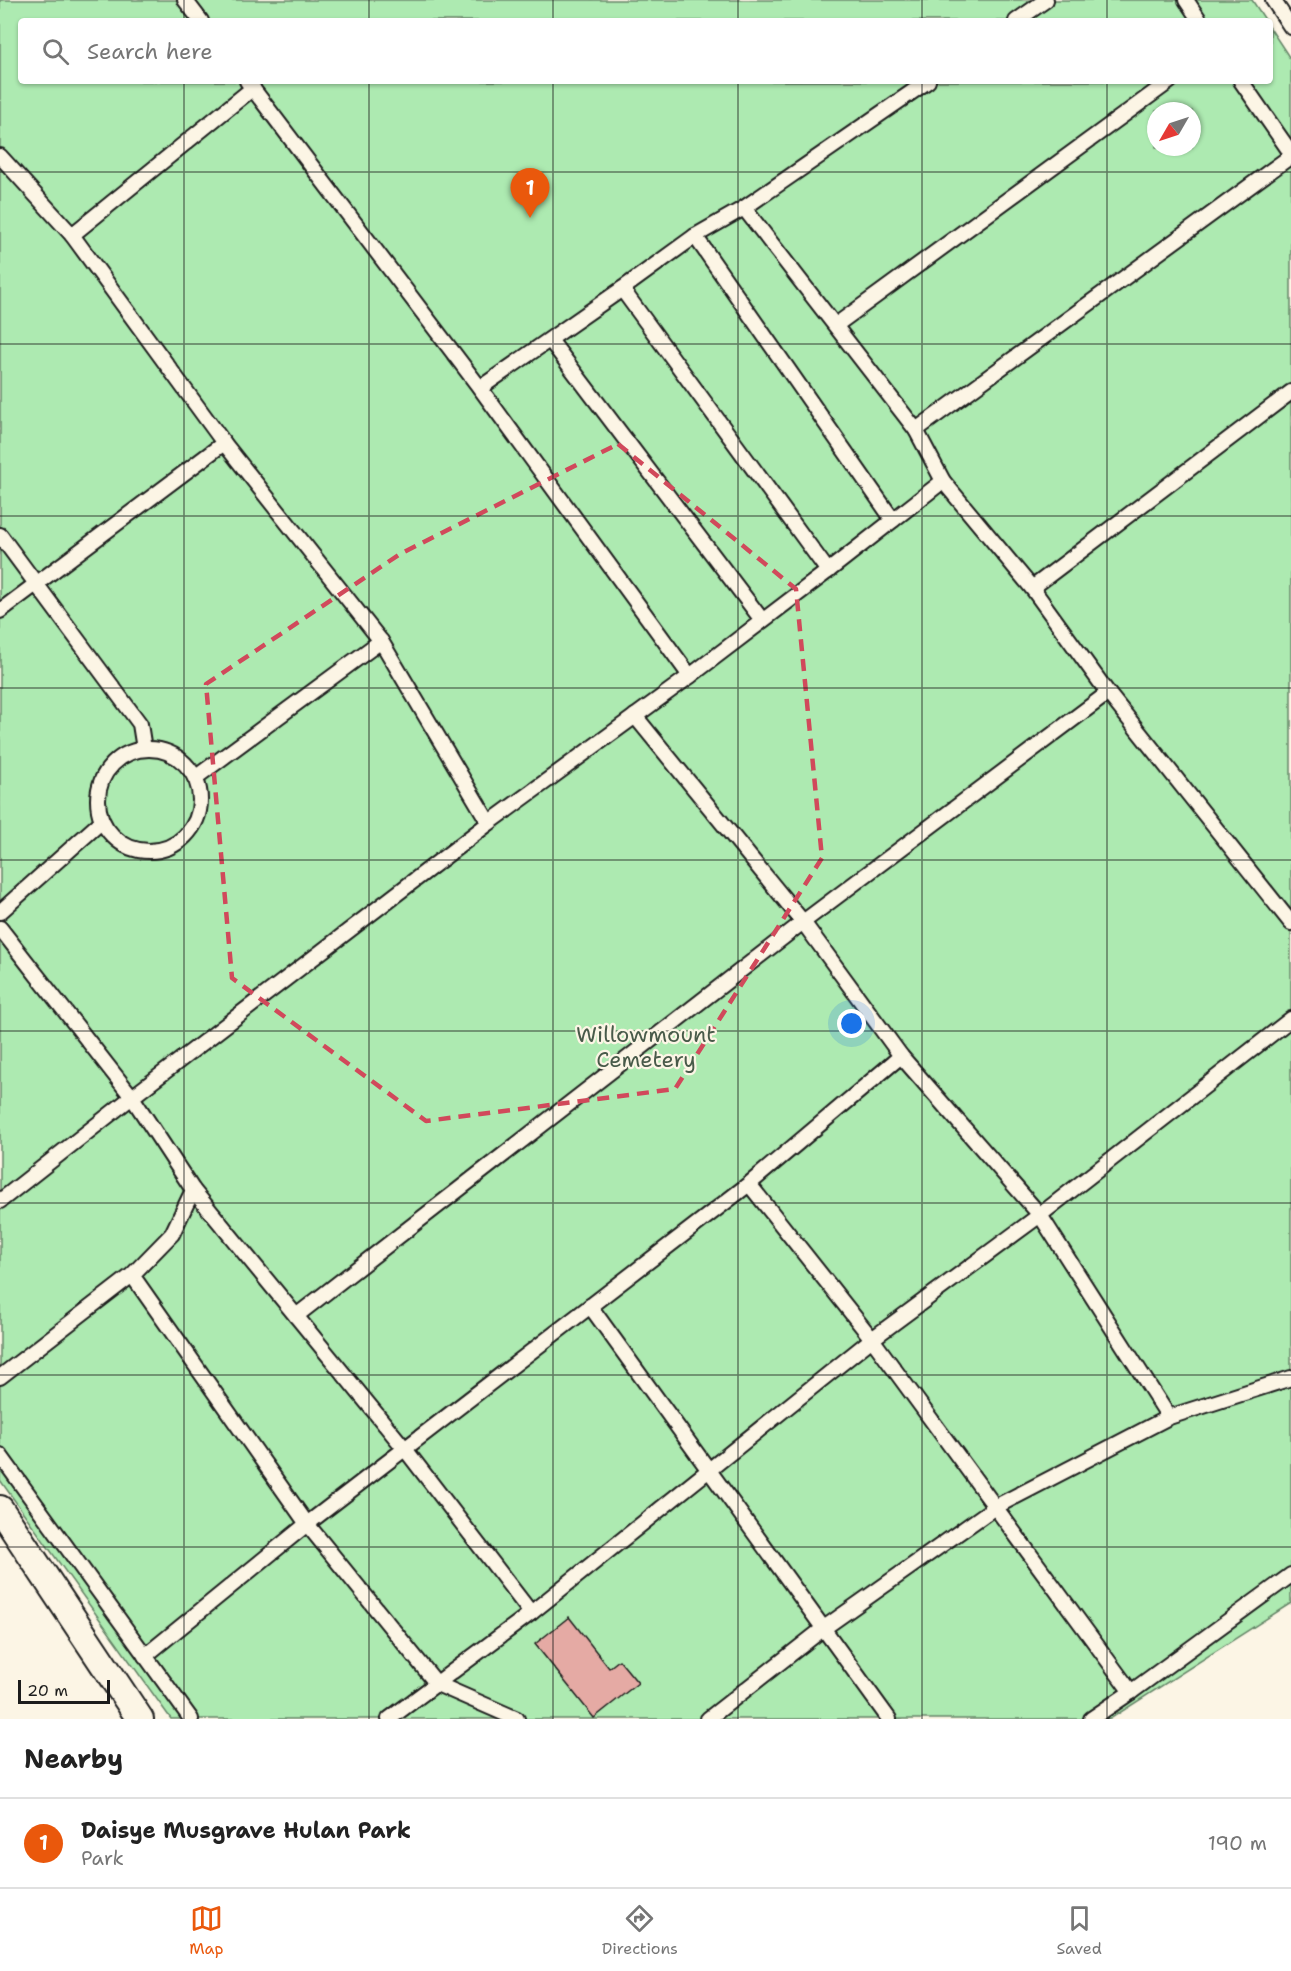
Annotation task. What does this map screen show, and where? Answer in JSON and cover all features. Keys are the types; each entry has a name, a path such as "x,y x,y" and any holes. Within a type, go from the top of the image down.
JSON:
{"street":[{"path":"0,1509 140,1719"}],"lane":[{"path":"185,0 199,18"},
{"path":"1020,18 1046,0"},
{"path":"1186,0 1198,18"},
{"path":"1273,0 1291,27"},
{"path":"480,388 694,236 744,208 924,84"},
{"path":"836,325 1166,84"},
{"path":"916,430 1291,155 1243,84"},
{"path":"72,235 250,85 480,388 690,676"},
{"path":"0,156 72,235 224,443 381,641 489,823"},
{"path":"744,208 916,430 942,481 1032,588 1108,693 1291,923"},
{"path":"694,236 893,520"},
{"path":"622,289 828,571"},
{"path":"550,340 762,620"},
{"path":"1032,588 1291,392"},
{"path":"0,611 224,443"},
{"path":"0,1201 489,823 690,676 942,481"},
{"path":"0,535 140,723 144,749"},
{"path":"195,778 381,641"},
{"path":"296,1316 803,922 1108,693"},
{"path":"635,716 803,922 901,1056 1040,1215 1169,1417"},
{"path":"144,749 160,750 174,756 195,778 200,794 199,810 194,826 184,839 170,848 155,852 131,848 111,835 102,821 98,805 99,789 105,774 115,762 128,753 144,749"},
{"path":"0,912 102,821"},
{"path":"0,928 132,1097 193,1190 405,1449 531,1613"},
{"path":"389,1719 531,1613 872,1339 1040,1215 1291,1019"},
{"path":"145,1656 307,1524 749,1184 901,1056"},
{"path":"749,1184 872,1339 1131,1692"},
{"path":"0,1377 132,1275 172,1234 193,1190"},
{"path":"132,1275 307,1524 437,1684 517,1719"},
{"path":"590,1306 890,1719"},
{"path":"708,1719 824,1628 995,1507 1169,1417 1291,1378"},
{"path":"0,1455 191,1719"},
{"path":"1090,1719 1131,1692 1291,1575"}],"highlighted area":[{"path":"618,444 796,589 822,858 675,1089 426,1121 232,978 206,684 400,554"}],"green space":[{"name":"Willowmount Cemetery","path":"0,0 1252,0 1264,18 18,18 18,84 1273,84 1273,33 1291,60 1291,1603 1110,1719 171,1719 0,1480"}],"building":[{"path":"569,1617 609,1668 619,1660 638,1683 594,1718 535,1644"}],"place":[{"name":"Daisye Musgrave Hulan Park","path":"530,218"}]}
